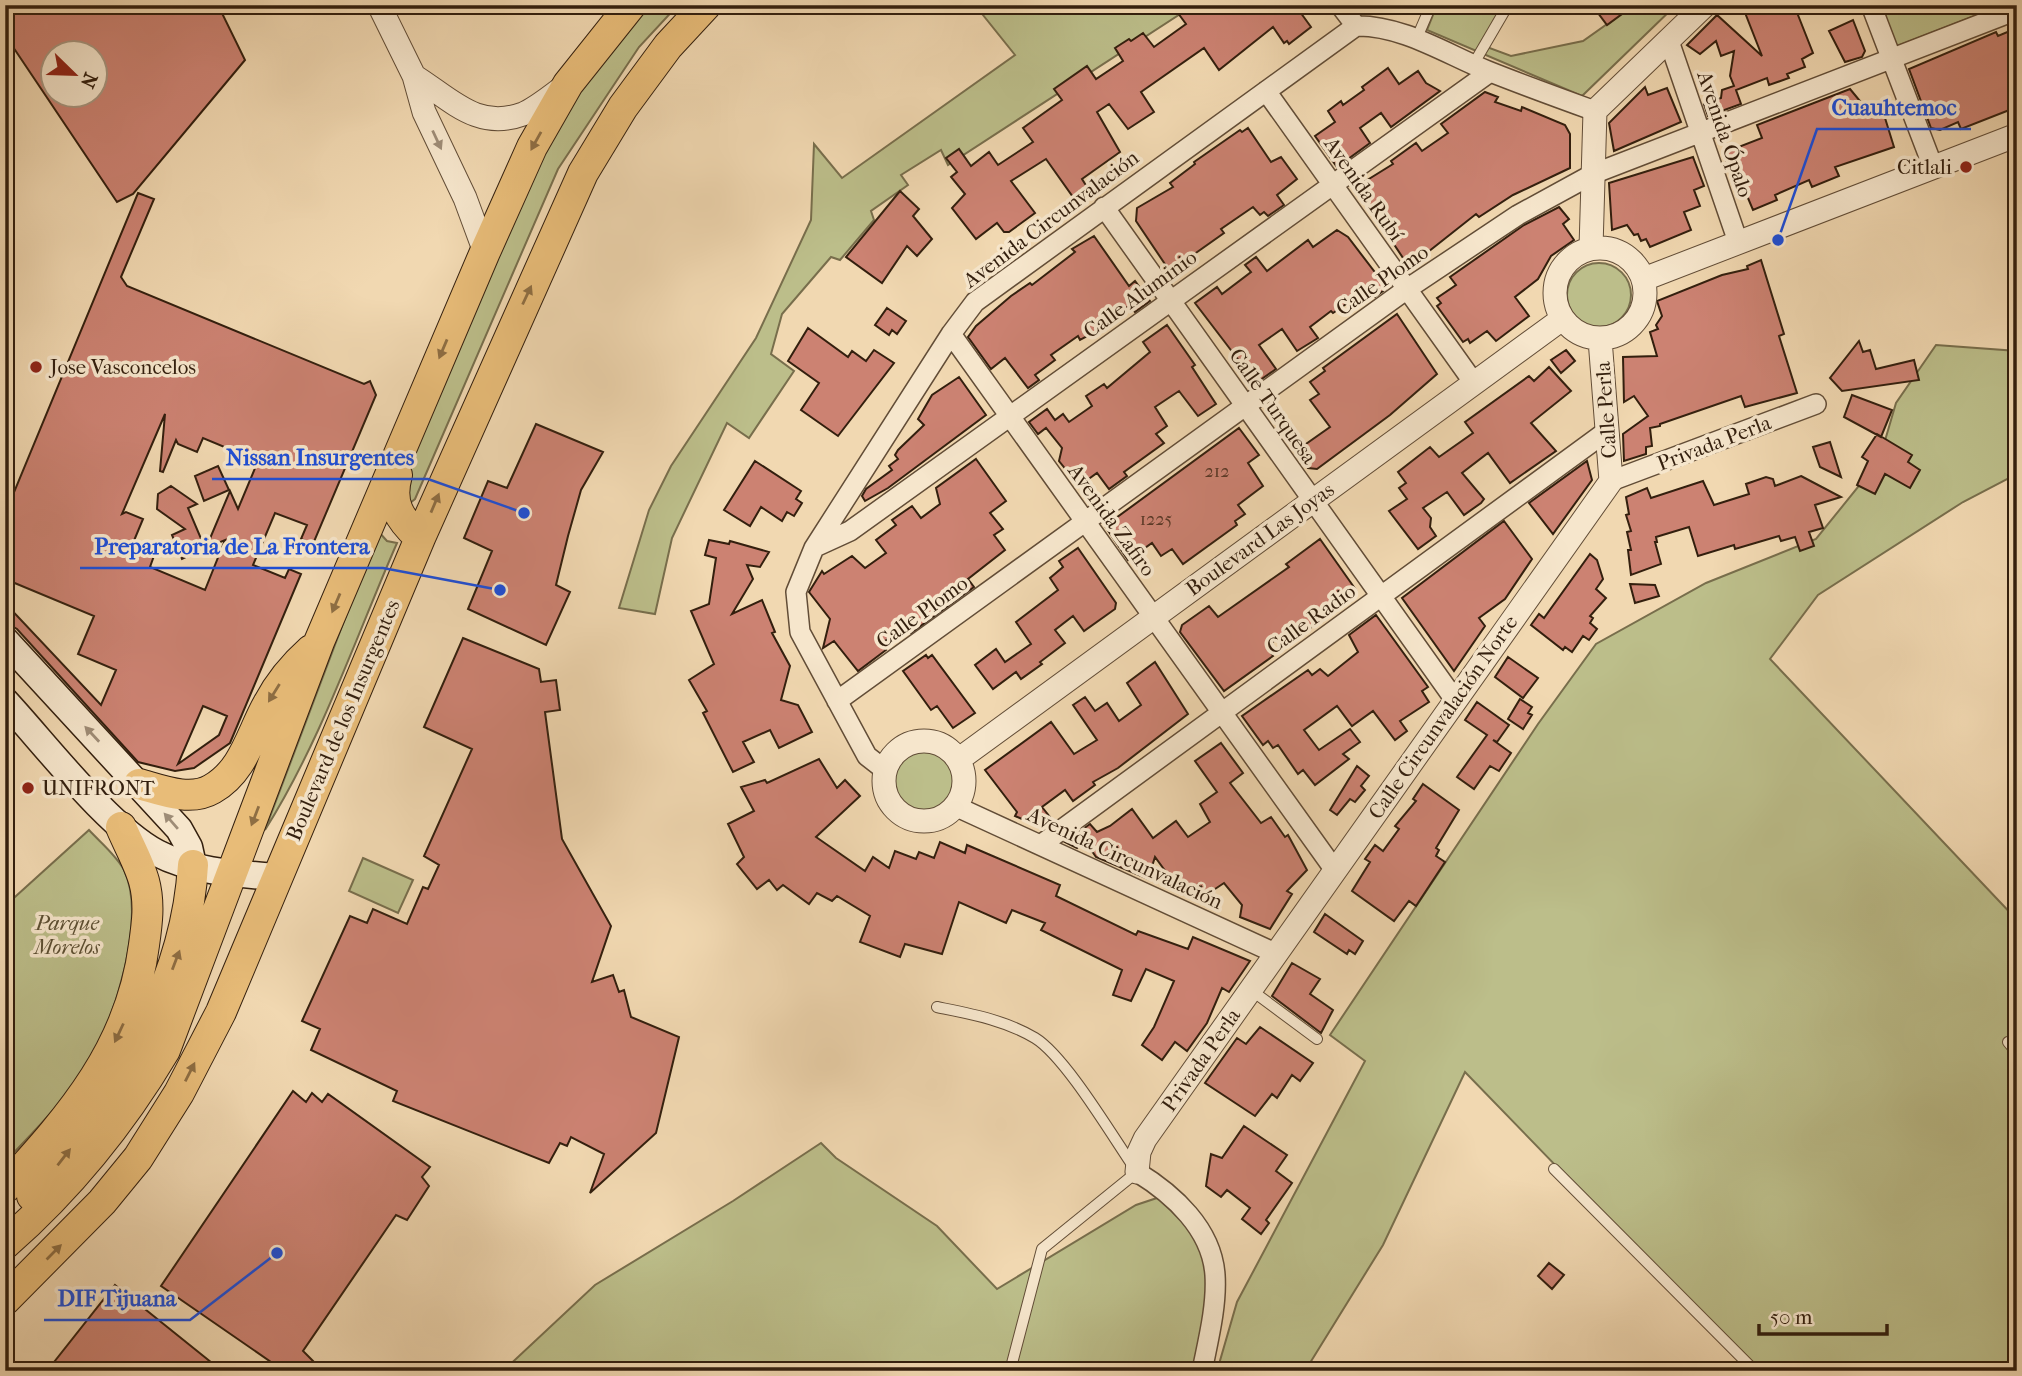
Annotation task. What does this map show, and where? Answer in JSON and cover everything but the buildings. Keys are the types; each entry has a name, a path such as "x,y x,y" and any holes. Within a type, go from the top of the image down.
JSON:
{"main road":[{"name":"Boulevard de los Insurgentes","path":"5,1244 60,1193 137,1098 165,1050 319,642 485,251 532,148 568,83 631,5"},
{"name":"Boulevard de los Insurgentes","path":"5,1300 102,1202 138,1158 173,1103 221,1012 419,538 583,173 631,97 668,46 706,5"},
{"path":"415,414 393,490 396,511 419,538"},
{"path":"5,640 179,829 193,865 191,901 180,947 144,1033 101,1110 5,1229"},
{"path":"139,784 170,793 211,790 231,774 244,756 267,705 290,669 319,642"},
{"path":"5,701 121,827 156,852 193,865 233,874 278,877"},
{"path":"5,1188 82,1101 104,1065 127,1017 142,964 148,915 144,881 121,827"}],"street":[{"path":"379,5 414,76 424,112 465,198 485,251"},
{"path":"1340,5 1356,26 1387,29 1595,111"},
{"path":"1591,248 1595,111 1705,5"},
{"path":"1871,5 1933,167"},
{"name":"Calle Plomo","path":"837,701 1407,289 1518,215 1593,174 2017,10"},
{"name":"Avenida Circunvalación","path":"885,770 867,756 800,632 796,605 799,579 814,548 950,334 975,302 1356,26"},
{"name":"Avenida Ópalo","path":"1669,41 1738,242"},
{"name":"Calle Aluminio","path":"814,548 850,531 1171,301 1333,184 1481,68"},
{"path":"414,76 481,119 501,119 525,113 568,83"},
{"name":"Avenida Rubí","path":"1266,90 1474,383"},
{"path":"1644,279 2017,135"},
{"name":"Calle Turquesa","path":"1104,207 1455,700"},
{"path":"1591,248 1608,248 1623,253 1636,264 1644,279 1646,300 1638,319 1623,333 1600,339 1580,335 1562,319 1555,298 1558,276 1571,258 1591,248"},
{"name":"Boulevard Las Joyas","path":"958,760 1562,319"},
{"name":"Avenida Zafiro","path":"950,334 1334,869"},
{"name":"Calle Perla","path":"1600,339 1611,481"},
{"name":"Privada Perla","path":"1611,481 1816,404"},
{"name":"Calle Radio","path":"1042,844 1607,431"},
{"name":"Calle Circunvalación Norte","path":"1275,953 1611,481"},
{"path":"912,743 938,743 958,760 964,783 955,806 935,820 911,819 900,813 886,794 885,770 900,748 912,743"},
{"name":"Avenida Circunvalación","path":"955,806 1275,953"},
{"name":"Privada Perla","path":"1137,1172 1139,1152 1145,1139 1275,953"},
{"path":"1137,1172 1172,1195 1208,1247 1215,1274 1202,1371"}],"lane":[{"path":"1416,40 1431,5"},
{"path":"1481,68 1508,5"},
{"path":"1250,990 1317,1039"},
{"path":"937,1007 996,1020 1037,1039 1071,1076 1137,1172 1042,1249 1010,1371"},
{"path":"2008,1042 2017,1053"},
{"path":"1555,1169 1755,1371"}],"green space":[{"path":"642,5 678,5 639,47 558,169 415,499 410,503 401,486 531,167 583,80"},
{"path":"975,5 1194,5 948,165 941,150 901,175 908,185 871,211 874,220 840,260 831,257 782,314 771,354 794,371 749,438 727,423 672,538 655,614 619,608 649,510 671,466 756,338 811,220 814,144 842,178 1015,55"},
{"path":"1437,5 1506,5 1484,46 1511,56 1583,41 1634,5 1676,5 1582,96 1427,30"},
{"path":"1878,5 2003,5 1895,47"},
{"path":"1599,263 1622,272 1631,295 1622,318 1599,327 1576,318 1567,295 1576,272"},
{"path":"1936,345 2017,351 2017,474 1963,502 1818,595 1770,659 2017,920 2017,1371 1755,1371 1465,1072 1383,1245 1305,1371 1217,1371 1237,1302 1365,1061 1330,1035 1538,724 1596,644 1706,583 1816,539 1879,461 1896,403"},
{"path":"378,531 387,541 397,543 320,725 265,830"},
{"path":"924,750 947,759 956,782 947,805 924,814 901,805 892,782 901,759"},
{"name":"Parque Morelos","path":"89,830 121,865 130,890 130,941 117,997 98,1046 79,1078 5,1162 5,906"},
{"path":"363,858 413,880 398,913 349,891"},
{"path":"821,1143 836,1158 937,1226 997,1289 1136,1205 1166,1195 1185,1215 1214,1275 1202,1371 503,1371 595,1285 733,1201"}],"place":[{"name":"Citlali","path":"1966,167"},
{"name":"Cuauhtemoc","path":"1778,240"},
{"name":"Jose Vasconcelos","path":"36,367"},
{"name":"Nissan Insurgentes","path":"524,513"},
{"name":"Preparatoria de La Frontera","path":"500,590"},
{"name":"UNIFRONT","path":"28,788"},
{"name":"DIF Tijuana","path":"277,1253"}]}
